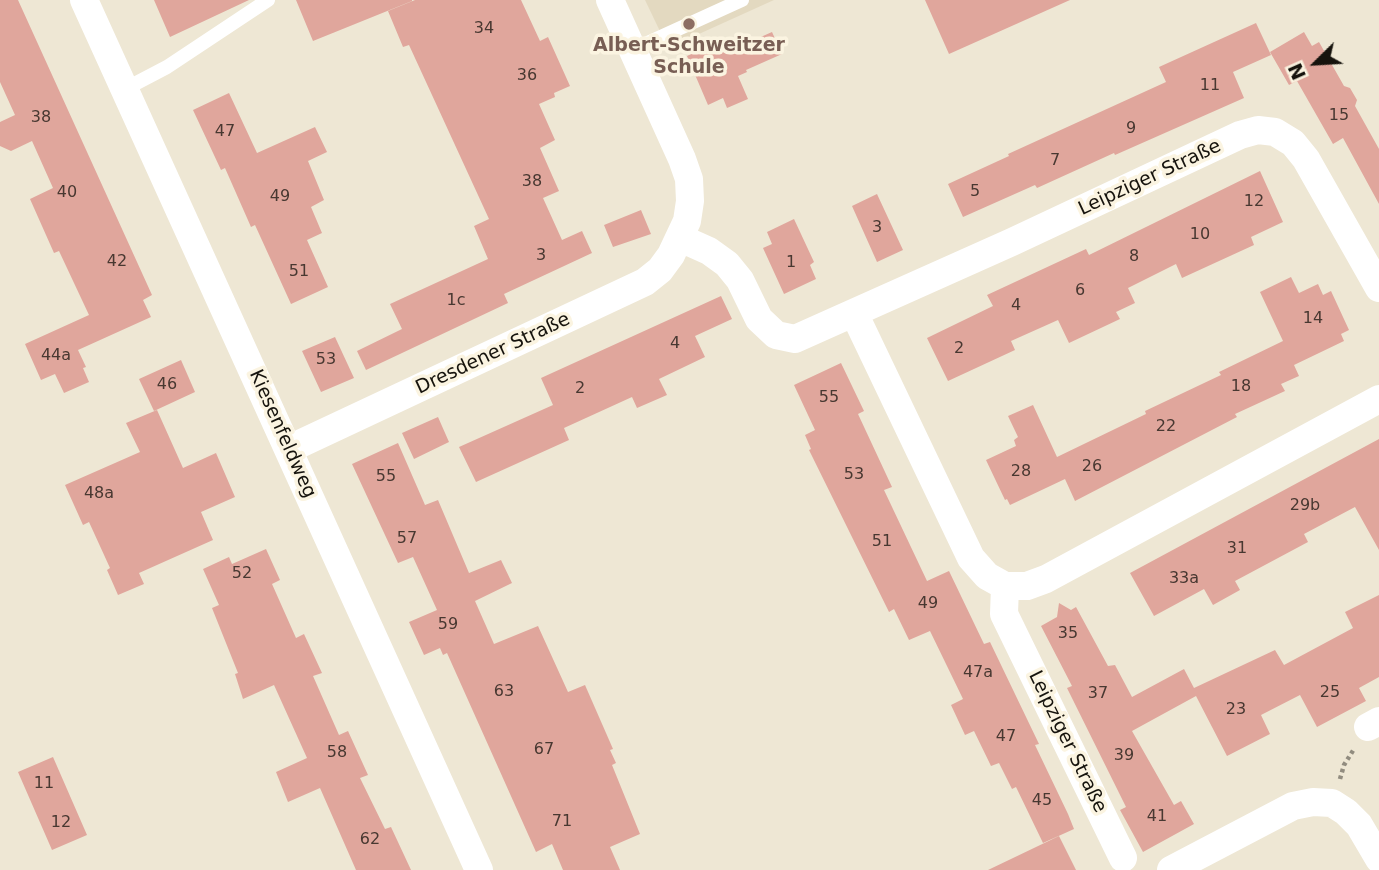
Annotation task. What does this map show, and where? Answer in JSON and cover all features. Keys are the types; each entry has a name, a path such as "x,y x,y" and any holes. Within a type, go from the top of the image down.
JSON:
{"street":[{"name":"Kiesenfeldweg","path":"84,0 479,870"},
{"name":"Dresdener Straße","path":"289,449 645,282 660,270 680,238 689,211 689,179 610,0"},
{"name":"Leipziger Straße","path":"680,238 709,251 727,264 740,281 759,319 776,335 795,339 1012,242 1240,135 1258,131 1275,132 1293,143 1306,159 1379,288"},
{"path":"854,313 971,558 987,576 1005,586 1027,586 1045,579 1379,399"},
{"name":"Leipziger Straße","path":"1005,586 1004,614 1123,858"},
{"path":"1171,870 1293,806 1313,802 1332,803 1346,812 1359,825 1379,859"}],"lane":[{"path":"125,89 167,67 268,0"},
{"path":"632,50 743,0"}],"path":[{"path":"1332,803 1345,765 1373,724"}],"shaded area":[{"name":"Albert-Schweitzer Schule","path":"645,0 774,0 668,48"}],"building":[{"path":"0,0 18,0 152,295 143,300 151,317 78,350 89,382 64,393 55,374 41,380 25,344 89,315 59,251 54,253 30,199 53,188 32,141 11,151 0,146 0,122 15,115 0,82"},
{"path":"154,0 249,0 170,37"},
{"path":"296,0 412,0 412,1 313,41"},
{"path":"415,0 521,0 540,41 548,37 570,86 539,104 555,140 540,148 559,191 543,198 562,240 582,231 592,253 504,294 508,303 366,370 357,351 402,329 390,304 488,259 474,226 489,219 409,45 403,47 388,11"},
{"path":"925,0 1070,0 949,54"},
{"path":"1256,23 1271,55 1233,72 1244,98 1115,155 1114,153 1037,188 1035,185 963,217 948,184 1166,82 1159,67"},
{"path":"772,32 782,54 738,76 748,99 727,108 723,98 708,105 687,56 709,46 711,50 733,40 736,48"},
{"path":"1304,32 1312,46 1319,42 1344,86 1350,88 1357,100 1355,106 1379,149 1379,204 1343,138 1333,144 1297,81 1289,85 1270,52"},
{"path":"229,93 257,153 315,127 327,152 308,161 324,200 311,207 322,233 307,240 328,287 291,304 255,225 251,227 225,168 221,170 193,110"},
{"path":"1260,171 1283,222 1251,237 1254,245 1182,278 1176,264 1128,288 1135,303 1116,312 1120,319 1069,343 1058,320 1011,341 1015,350 948,381 927,338 993,306 987,295 1086,249 1089,255"},
{"path":"877,194 903,250 877,262 852,206"},
{"path":"641,210 651,234 613,247 604,225"},
{"path":"794,219 814,262 810,265 816,279 784,294 763,248 772,244 767,232"},
{"path":"1291,277 1299,293 1318,284 1323,295 1331,291 1349,330 1341,334 1344,341 1294,365 1299,376 1281,384 1285,391 1235,414 1237,417 1075,501 1065,479 1010,505 1007,499 1005,500 986,460 1016,446 1014,440 1018,437 1008,416 1033,405 1057,457 1146,414 1145,411 1221,375 1219,372 1283,341 1260,292"},
{"path":"721,296 732,319 695,336 705,357 659,379 667,395 637,408 632,397 564,428 569,440 476,482 459,447 553,405 541,378"},
{"path":"335,337 354,378 321,392 302,351"},
{"path":"181,360 195,392 154,411 139,379"},
{"path":"841,363 864,411 858,414 892,487 884,490 927,581 949,571 984,644 990,642 1039,744 1035,745 1074,829 1043,843 1016,787 1012,789 999,763 991,766 974,731 965,735 951,705 963,699 930,631 909,640 894,609 889,612 809,450 811,449 805,435 815,430 794,385"},
{"path":"157,410 183,468 216,453 235,497 201,512 213,540 139,573 144,584 118,595 107,570 110,568 89,522 83,525 65,485 140,452 126,423"},
{"path":"438,417 449,442 414,459 402,433"},
{"path":"1379,439 1379,550 1355,507 1304,534 1308,542 1235,581 1240,590 1213,605 1204,589 1154,616 1130,573"},
{"path":"398,443 425,505 438,500 469,573 501,560 512,583 475,601 494,644 538,626 568,692 585,685 613,749 610,750 616,763 612,765 640,834 610,847 620,870 563,870 552,844 536,852 447,653 443,655 440,648 424,655 409,622 437,610 413,557 398,563 352,464"},
{"path":"266,549 280,580 272,584 296,638 304,634 322,673 313,676 339,735 348,731 368,775 360,778 385,829 391,827 411,870 356,870 320,788 288,802 276,772 307,758 274,685 243,699 235,674 238,673 212,608 219,605 203,569 229,557 232,564"},
{"path":"1379,595 1379,677 1359,688 1366,701 1317,727 1300,695 1261,715 1270,734 1227,756 1196,696 1132,731 1174,805 1181,801 1194,824 1143,852 1120,810 1126,807 1067,688 1072,686 1041,626 1057,617 1059,603 1071,610 1076,607 1108,666 1115,665 1132,697 1184,669 1194,688 1275,650 1284,665 1353,628 1345,612"},
{"path":"53,757 87,835 52,850 18,772"},
{"path":"1059,836 1076,870 988,870"}],"place":[{"name":"Albert-Schweitzer Schule","path":"689,24"}]}
